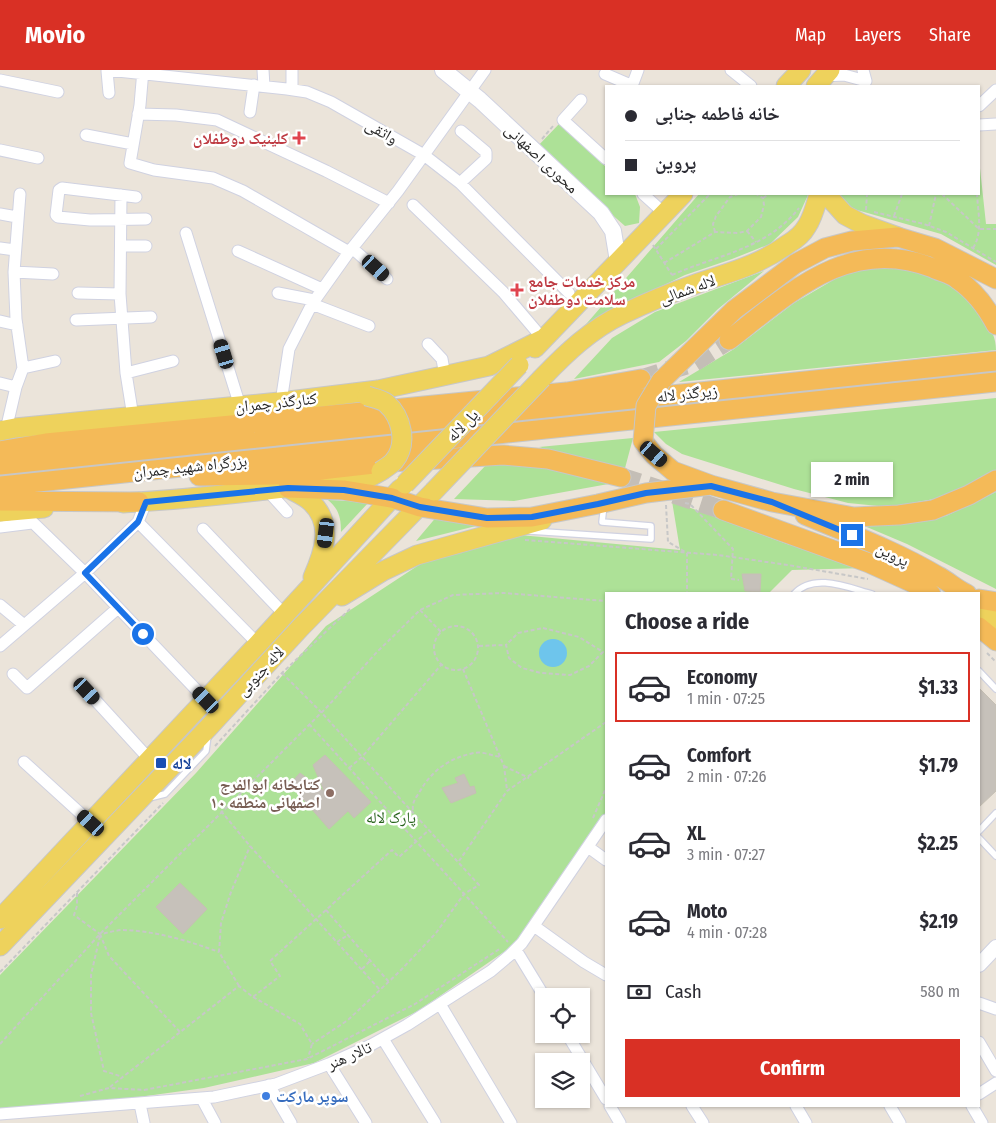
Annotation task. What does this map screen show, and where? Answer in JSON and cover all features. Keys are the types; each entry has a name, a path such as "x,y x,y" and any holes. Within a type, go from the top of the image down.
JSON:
{"highway":[{"path":"996,279 970,256 898,237 852,241 825,248 795,264 734,310 661,381 646,406 643,441 654,454 673,470 711,486 772,502 854,517 899,515 933,510 969,496 996,480"},
{"path":"970,256 996,292"},
{"path":"729,340 810,279 844,264 883,257 917,262 957,278 984,303 996,325"},
{"name":"زیرگذر لاله","path":"377,426 996,361"},
{"path":"2,434 136,426 567,392 641,379"},
{"name":"زیرگذر لاله","path":"380,446 996,382"},
{"path":"0,451 136,426"},
{"name":"بزرگراه شهید چمران","path":"0,465 377,426"},
{"name":"بزرگراه شهید چمران","path":"0,486 380,446"},
{"path":"70,479 277,475 391,462 503,454 548,460 621,477"},
{"path":"288,488 398,491 420,507 487,518 532,517 657,492 711,486"},
{"path":"0,501 141,510"},
{"name":"پروین","path":"772,502 868,541 939,576 962,592"},
{"path":"722,510 869,562 928,592"},
{"path":"980,599 996,602"},
{"path":"980,628 996,641"}],"main road":[{"name":"محوری اصفهانی","path":"444,70 601,213 613,231 618,261"},
{"path":"787,85 801,70"},
{"path":"543,339 682,195"},
{"name":"لاله شمالی","path":"542,378 564,354 586,336 676,282 738,271 761,262 795,239 807,227 818,195"},
{"path":"827,195 846,215 862,224 898,237"},
{"name":"پل لاله","path":"398,491 543,339"},
{"name":"کنارگذر چمران","path":"136,426 240,406 378,390 445,376 489,366 543,339"},
{"name":"پل لاله","path":"420,507 542,378"},
{"path":"0,512 26,517 141,510 372,476 394,461 402,438 400,425 394,412 384,402 367,396 337,395"},
{"path":"288,488 311,502 321,517 326,533 324,554 306,592"},
{"name":"لاله جنوبی","path":"4,933 8,934 4,931 4,924 74,850 74,841 398,491"},
{"path":"314,614 384,571 417,555 601,503"},
{"name":"لاله جنوبی","path":"4,933 138,801 314,614 420,507"},
{"path":"980,607 996,621"}],"street":[{"path":"250,112 263,70"},
{"path":"292,70 292,89"},
{"path":"281,402 289,349 313,302 350,250 424,155 485,70"},
{"path":"633,85 638,70"},
{"path":"731,70 751,85"},
{"path":"108,71 109,93"},
{"name":"واثقی","path":"108,71 143,72 292,89 307,92 331,102 424,155 460,183 569,294"},
{"path":"143,72 130,163 154,170 213,178 243,192 350,250 387,279"},
{"path":"605,74 631,85"},
{"path":"823,78 844,76 867,79"},
{"path":"0,80 58,92"},
{"path":"980,105 996,90"},
{"path":"581,100 563,120 605,158"},
{"path":"138,114 176,115 218,120 326,171 388,203"},
{"path":"980,124 996,124"},
{"path":"460,183 486,159 487,155 486,152 461,131"},
{"path":"86,135 133,144"},
{"path":"0,150 38,158"},
{"path":"136,198 62,188 59,190 57,216 90,220 146,219"},
{"path":"2,434 23,368 17,325 14,272 20,194"},
{"path":"122,195 120,294 126,373 136,426"},
{"path":"644,195 664,213"},
{"path":"412,205 503,292 543,339"},
{"path":"0,214 17,217"},
{"path":"186,233 240,406"},
{"path":"121,246 146,246"},
{"path":"0,248 15,250"},
{"path":"238,251 322,289"},
{"path":"14,272 53,274"},
{"path":"78,293 120,294"},
{"path":"278,293 313,302 369,326"},
{"path":"76,320 151,317"},
{"path":"0,321 17,325"},
{"path":"428,344 442,359 445,376"},
{"path":"23,368 55,361"},
{"path":"126,373 173,361"},
{"path":"0,382 16,387"},
{"path":"267,490 287,512"},
{"path":"0,646 85,573 141,510 258,644"},
{"path":"0,527 26,517 85,573 206,700"},
{"path":"203,529 284,615"},
{"path":"0,605 24,625"},
{"path":"13,674 27,688 118,608"},
{"path":"87,691 150,760"},
{"path":"24,762 91,823"},
{"name":"تالار هنر","path":"0,1114 202,1099 269,1085 330,1064 384,1039 491,972 512,946 534,926 605,822"},
{"path":"588,847 605,859"},
{"path":"534,926 584,962 605,974"},
{"path":"512,946 539,988"},
{"path":"980,964 996,947"},
{"path":"980,1003 996,1009"},
{"path":"440,1004 511,1123"},
{"path":"384,1039 436,1123"},
{"path":"572,1043 605,1098"},
{"path":"980,1044 996,1071"},
{"path":"330,1064 366,1123"},
{"path":"980,1093 996,1084"},
{"path":"269,1085 292,1123"},
{"path":"202,1099 215,1123"},
{"path":"140,1104 144,1123"},
{"path":"611,1107 620,1123"},
{"path":"693,1107 703,1123"},
{"path":"797,1107 806,1123"},
{"path":"891,1107 900,1123"},
{"path":"973,1107 982,1123"},
{"path":"41,1111 42,1123"}],"lane":[{"path":"508,530 651,539 651,526 602,522 601,503"},
{"path":"796,592 814,583 831,583 865,592"},
{"path":"980,672 996,689"},
{"path":"980,829 996,813"},
{"path":"980,839 996,856"}],"path":[{"path":"533,150 558,120 563,120"},
{"path":"656,249 709,195"},
{"path":"715,232 713,224 716,216 730,197 735,195"},
{"path":"758,195 763,198"},
{"path":"763,198 768,195"},
{"path":"867,195 866,210 894,216 946,232 970,256 996,262"},
{"path":"894,216 902,195"},
{"path":"929,226 936,195"},
{"path":"943,195 980,229 996,229"},
{"path":"970,256 978,241 980,229 977,195"},
{"path":"664,263 715,232 738,233 747,230 761,217 764,205 763,198"},
{"path":"646,232 676,282 696,265 732,254 777,231 802,204"},
{"path":"747,230 756,242"},
{"path":"657,492 666,499 668,542 687,553"},
{"path":"682,503 690,504 733,549 731,579 739,580"},
{"path":"524,540 733,558 838,573 872,581"},
{"path":"686,592 687,553"},
{"path":"0,1044 100,934 420,610 453,595 504,593 605,601"},
{"path":"215,746 282,673 354,605"},
{"path":"420,610 441,632"},
{"path":"460,626 472,633 478,646 474,660 463,669 448,669 442,665 434,652 436,637 441,632 447,628 460,626"},
{"path":"478,646 506,645 518,633 543,628 579,637 605,652 589,666 570,674 541,673 522,668 508,658 506,645"},
{"path":"349,768 362,757 442,665"},
{"path":"463,669 501,757 507,791"},
{"path":"282,673 321,712 479,885 464,894 436,933 389,982 348,1020 312,1044 307,1059"},
{"path":"459,862 507,791 529,778 605,723"},
{"path":"309,724 512,946"},
{"path":"413,812 412,804 424,784 436,770 454,759 476,752 501,757"},
{"path":"504,766 529,778"},
{"path":"0,972 168,798"},
{"path":"221,811 250,846 380,990"},
{"path":"252,997 280,976 270,961 392,850 399,857 429,830"},
{"path":"250,846 220,923 219,952 239,986 252,997 300,1024 312,1044"},
{"path":"77,891 77,906 74,915 100,934 109,956 180,1033"},
{"path":"326,910 389,982"},
{"path":"100,934 122,930 159,935 197,944 219,952"},
{"path":"100,934 91,975 91,1013 104,1071 123,1078"},
{"path":"338,942 348,935"},
{"path":"239,986 109,1088 144,1090 307,1059 415,1004 501,947"},
{"path":"362,969 370,961"}],"green space":[{"path":"559,124 605,166 605,195 635,195 640,207 639,223 625,226 536,148"},
{"path":"980,168 986,224 996,224 996,265 941,234 843,206 837,195 980,195"},
{"path":"698,195 808,195 798,217 770,244 685,275 633,300 581,330"},
{"path":"887,264 929,275 955,288 966,296 985,318 994,338 996,350 679,382 734,349 794,303 847,272"},
{"path":"764,271 718,309 686,341 659,362 574,379 612,338 655,312"},
{"path":"996,398 996,473 940,498 889,507 848,503 794,489 682,454 666,444 654,432"},
{"path":"633,438 624,472 539,447"},
{"path":"487,464 533,465 614,483 514,501 454,499"},
{"path":"996,492 996,589 907,544 855,522 895,523 946,516"},
{"path":"328,500 369,502 341,532 339,514"},
{"name":"پارک لاله","path":"672,501 787,544 866,568 792,570 770,592 605,592 605,814 517,943 418,1011 314,1063 204,1088 110,1101 0,1109 0,975 196,773 326,626 428,559 520,535 680,550"},
{"path":"438,515 480,525 416,541"}],"water":[{"path":"553,639 563,643 567,653 563,663 553,667 543,663 539,653 543,643"}],"building":[{"path":"742,574 761,574 760,592 745,591"},
{"path":"980,689 996,705 996,791 980,806"},
{"name":"کتابخانه ابوالفرج اصفهانی منطقه ۱۰","path":"325,755 371,802 354,818 348,811 329,829 290,784 300,773 324,791 313,765"},
{"path":"464,774 470,787 474,786 476,793 451,803 442,788 458,783 455,778"},
{"path":"180,883 207,909 183,934 156,907"}],"tunnel":[{"path":"641,379 693,363 729,340"},
{"path":"621,477 723,510"}],"place":[{"name":"کلینیک دوطفلان","path":"299,138"},
{"name":"مرکز خدمات جامع سلامت دوطفلان","path":"517,290"},
{"name":"لاله","path":"161,763"},
{"name":"کتابخانه ابوالفرج اصفهانی منطقه ۱۰","path":"330,793"},
{"name":"سوپر مارکت","path":"266,1096"}],"route":[{"path":"143,634 85,573 138,522 146,502 288,488 344,490 392,498 420,507 487,518 532,517 646,493 711,486 772,502 852,535"}]}
